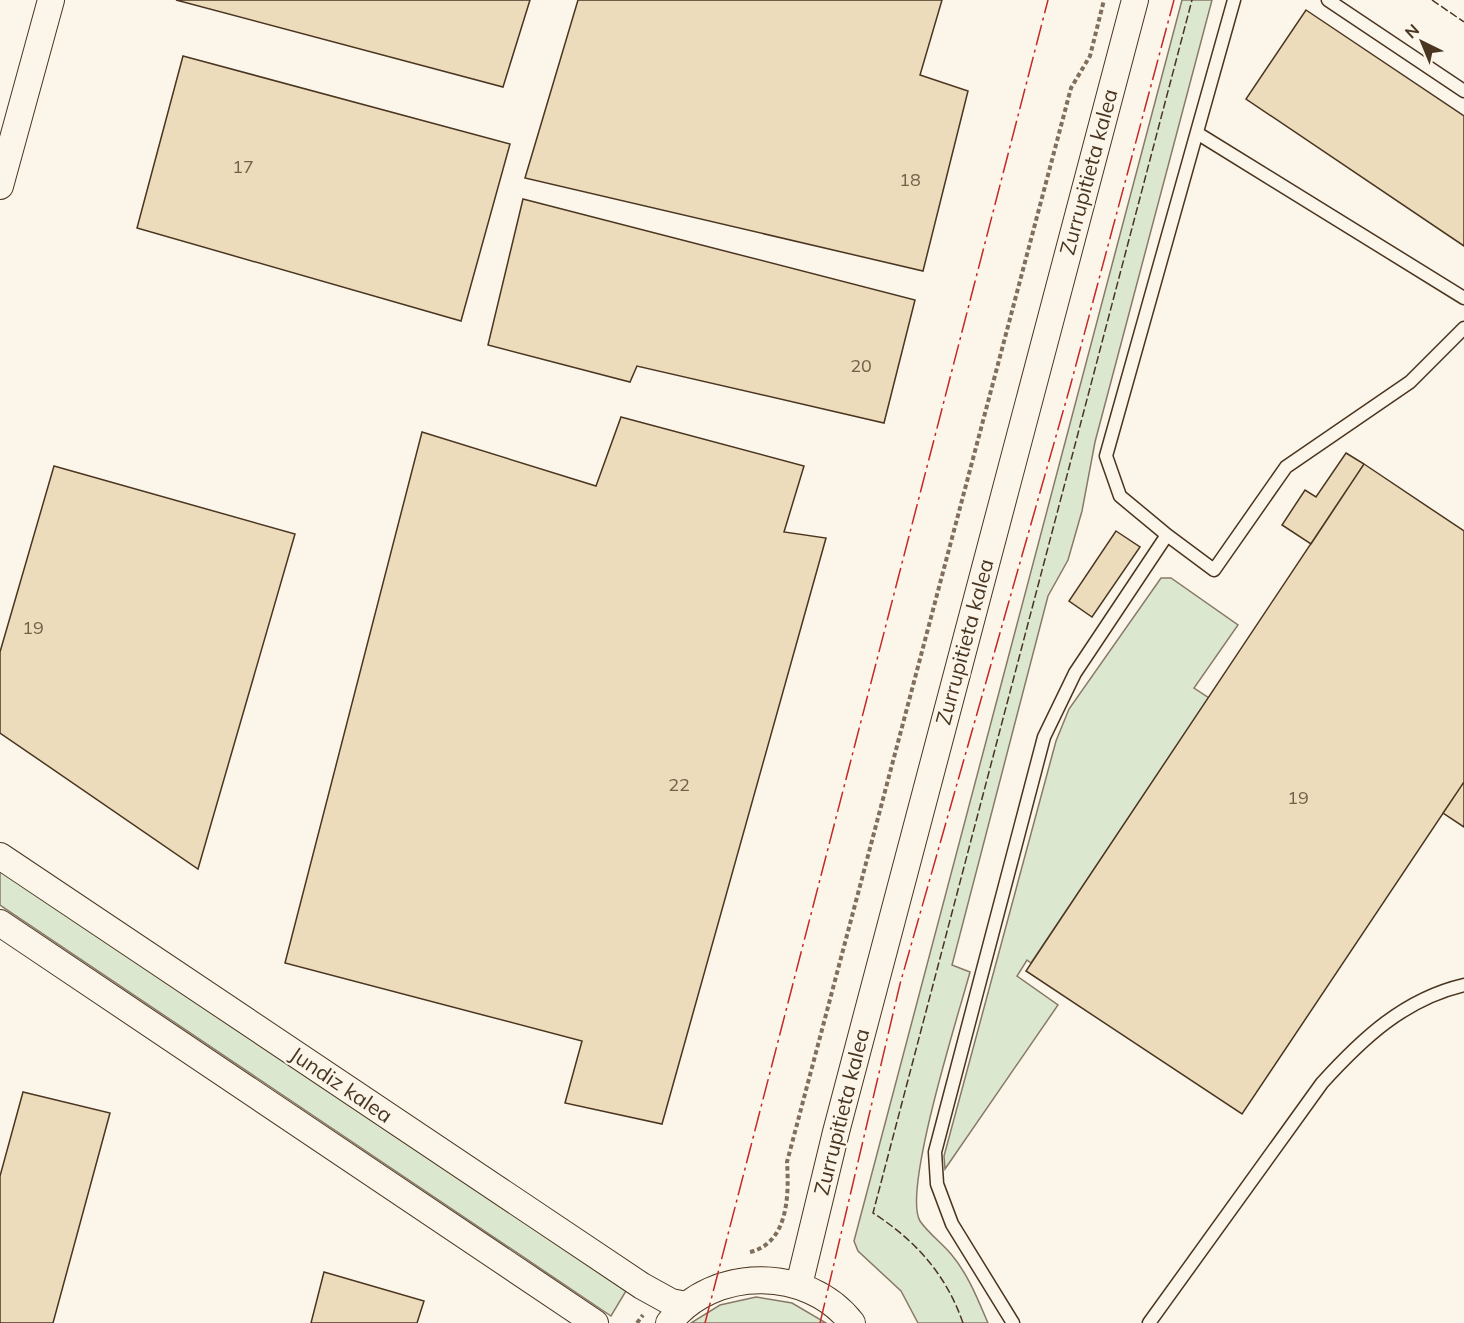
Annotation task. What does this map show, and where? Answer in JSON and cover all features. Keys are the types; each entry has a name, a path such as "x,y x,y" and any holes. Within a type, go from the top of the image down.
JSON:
{"street":[{"path":"0,186 51,0"},
{"name":"Zurrupitieta kalea","path":"799,1285 842,1109 1134,0"},
{"name":"Jundiz kalea","path":"0,856 656,1295 678,1314"},
{"path":"0,923 595,1323"},
{"path":"678,1314 712,1290 741,1281 770,1280 799,1285 824,1297 852,1323"}],"lane":[{"path":"1234,0 1106,456 1120,496 1214,570 1286,467 1410,382 1464,328"},
{"path":"1328,0 1464,91"},
{"path":"1197,133 1464,298"},
{"path":"1013,1323 952,1224 937,1184 935,1152 1044,737 1075,673 1167,535"},
{"path":"1149,1323 1322,1083 1352,1050 1377,1027 1405,1008 1448,989 1464,985"}],"path":[{"path":"743,1254 754,1252 770,1242 780,1227 789,1192 787,1162 1071,88 1090,56 1104,0"},
{"path":"637,1323 656,1295"}],"green space":[{"path":"1182,0 1212,0 1095,442 1082,511 1068,560 1048,596 952,965 970,972 934,1101 919,1175 917,1203 920,1221 963,1270 988,1323 918,1323 901,1291 858,1251 854,1241"},
{"path":"1161,578 1171,578 1238,625 1194,688 1209,698 1031,963 1027,960 1017,976 1058,1005 945,1169 944,1156 1056,741 1069,709"},
{"path":"0,871 626,1291 611,1316 0,905"},
{"path":"756,1297 792,1303 826,1323 691,1323 720,1305"}],"building":[{"path":"176,0 530,0 503,87"},
{"path":"578,0 942,0 920,75 968,91 923,271 525,178"},
{"path":"1306,10 1464,116 1464,246 1246,99"},
{"path":"183,56 510,144 461,321 137,228"},
{"path":"523,199 915,300 884,423 637,366 630,382 488,345"},
{"path":"621,417 804,466 784,532 826,538 662,1124 565,1103 582,1041 285,963 422,432 596,486"},
{"path":"1346,453 1364,464 1311,544 1282,525 1305,490 1316,497"},
{"path":"1364,464 1464,531 1464,782 1242,1114 1026,971"},
{"path":"54,466 295,534 198,869 0,733 0,652"},
{"path":"1116,531 1140,547 1092,617 1069,601"},
{"path":"1464,782 1464,827 1443,813"},
{"path":"23,1092 110,1113 53,1323 0,1323 0,1176"},
{"path":"324,1272 424,1301 417,1323 311,1323"}],"fence":[{"path":"963,1323 948,1289 927,1260 902,1235 873,1213 1192,0"},
{"path":"1432,0 1464,22"}],"power":[{"path":"705,1323 1048,0"},
{"path":"820,1323 900,984 1070,387 1174,0"}]}
